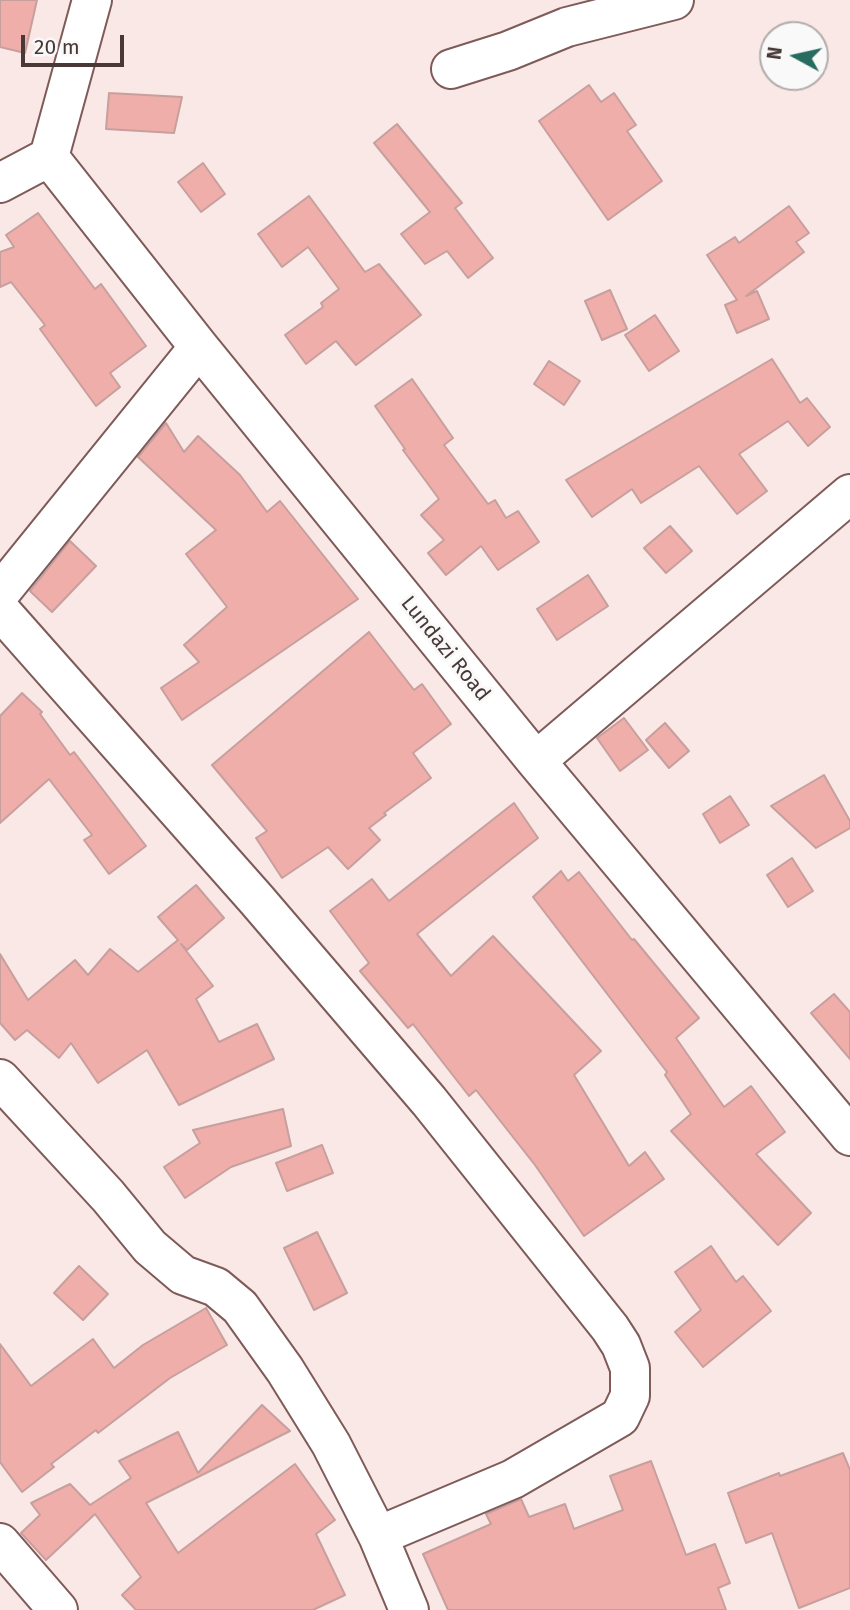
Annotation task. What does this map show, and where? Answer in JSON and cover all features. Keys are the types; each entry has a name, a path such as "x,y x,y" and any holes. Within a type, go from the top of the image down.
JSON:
{"street":[{"path":"0,183 49,157 92,0"},
{"path":"451,69 508,51 567,27 674,0"},
{"name":"Lundazi Road","path":"49,157 199,347 536,761 850,1136"},
{"path":"0,593 199,347"},
{"path":"536,761 850,494"},
{"path":"0,610 256,899 429,1101 621,1345 630,1368 630,1396 620,1418 513,1479 378,1536"},
{"path":"0,1079 150,1247 183,1275 216,1287 240,1307 285,1370 331,1444 378,1536 409,1610"},
{"path":"0,1543 58,1610"}],"building":[{"path":"0,0 37,0 25,53 0,47"},
{"path":"589,85 601,102 614,93 636,125 627,131 662,181 608,220 539,121"},
{"path":"109,93 182,97 174,133 106,129"},
{"path":"397,124 462,203 455,208 493,258 468,278 447,251 425,264 401,234 430,212 374,143"},
{"path":"203,163 225,194 201,212 178,182"},
{"path":"309,196 365,272 379,264 421,315 356,365 336,341 306,364 285,335 323,307 321,303 339,289 308,247 282,267 258,234"},
{"path":"789,206 809,233 796,242 804,252 746,296 757,291 769,319 737,333 725,305 737,300 707,255 735,237 739,243"},
{"path":"38,213 95,289 101,284 146,346 110,373 120,387 96,406 40,329 45,325 11,282 0,287 0,252 14,247 6,235"},
{"path":"610,290 627,329 602,340 585,301"},
{"path":"655,315 679,351 649,371 625,335"},
{"path":"772,359 800,403 807,398 830,427 808,446 788,421 739,454 767,491 737,514 699,466 641,503 632,489 592,517 566,480"},
{"path":"549,361 580,381 564,405 534,384"},
{"path":"412,379 453,438 444,445 488,504 495,500 506,518 518,511 539,542 498,570 481,546 446,575 428,553 444,540 421,515 439,499 375,406"},
{"path":"166,423 184,452 198,436 240,475 267,512 280,501 358,599 182,720 161,688 199,662 184,645 227,607 186,554 216,530 138,457"},
{"path":"670,526 692,551 666,573 644,548"},
{"path":"70,541 96,566 52,612 30,591"},
{"path":"588,575 608,606 557,640 537,609"},
{"path":"369,632 414,690 422,684 451,724 413,753 431,778 384,813 386,815 369,828 380,840 348,869 328,847 282,878 256,838 267,831 212,765"},
{"path":"22,693 42,712 40,714 70,755 74,752 146,846 109,874 84,840 92,835 49,779 0,823 0,716"},
{"path":"624,718 648,750 620,771 597,738"},
{"path":"665,723 689,751 669,768 646,740"},
{"path":"824,775 850,821 850,828 816,848 771,806"},
{"path":"730,796 749,825 720,843 703,814"},
{"path":"514,803 538,838 417,934 451,976 493,936 601,1051 574,1075 629,1166 645,1152 664,1179 584,1236 535,1165 476,1090 469,1096 413,1024 408,1028 360,971 369,963 330,911 372,879 389,901"},
{"path":"792,858 813,891 788,907 767,875"},
{"path":"561,871 568,881 579,872 632,940 634,939 699,1018 676,1038 724,1107 751,1086 785,1132 756,1154 811,1213 778,1245 671,1131 691,1114 665,1075 667,1072 533,897"},
{"path":"196,885 224,918 187,950 181,944 213,986 196,999 219,1042 257,1024 274,1059 179,1105 147,1050 98,1083 71,1043 59,1058 27,1030 15,1040 0,1023 0,954 28,1000 75,960 88,975 110,949 138,972 178,940 158,917"},
{"path":"834,994 850,1012 850,1059 811,1013"},
{"path":"283,1109 291,1146 231,1167 185,1198 164,1167 200,1143 193,1130"},
{"path":"322,1145 333,1173 287,1191 276,1163"},
{"path":"317,1232 347,1293 314,1310 284,1248"},
{"path":"711,1246 736,1282 743,1276 771,1311 703,1367 675,1332 701,1310 675,1272"},
{"path":"79,1266 108,1294 83,1320 54,1293"},
{"path":"206,1308 227,1345 170,1378 98,1433 96,1430 51,1464 54,1467 22,1492 0,1462 0,1344 31,1386 93,1339 114,1368 143,1345"},
{"path":"262,1405 290,1431 146,1503 178,1553 295,1464 335,1520 316,1534 345,1595 313,1610 136,1610 122,1595 141,1577 95,1514 46,1560 21,1533 40,1515 31,1503 70,1484 90,1505 131,1478 119,1461 178,1432 198,1473"},
{"path":"843,1453 850,1470 850,1588 799,1608 772,1533 746,1543 728,1493 779,1473 780,1476"},
{"path":"651,1461 686,1555 715,1544 730,1583 718,1588 726,1610 448,1610 423,1554 491,1524 486,1514 521,1499 529,1517 565,1504 574,1529 623,1510 610,1476"}]}
